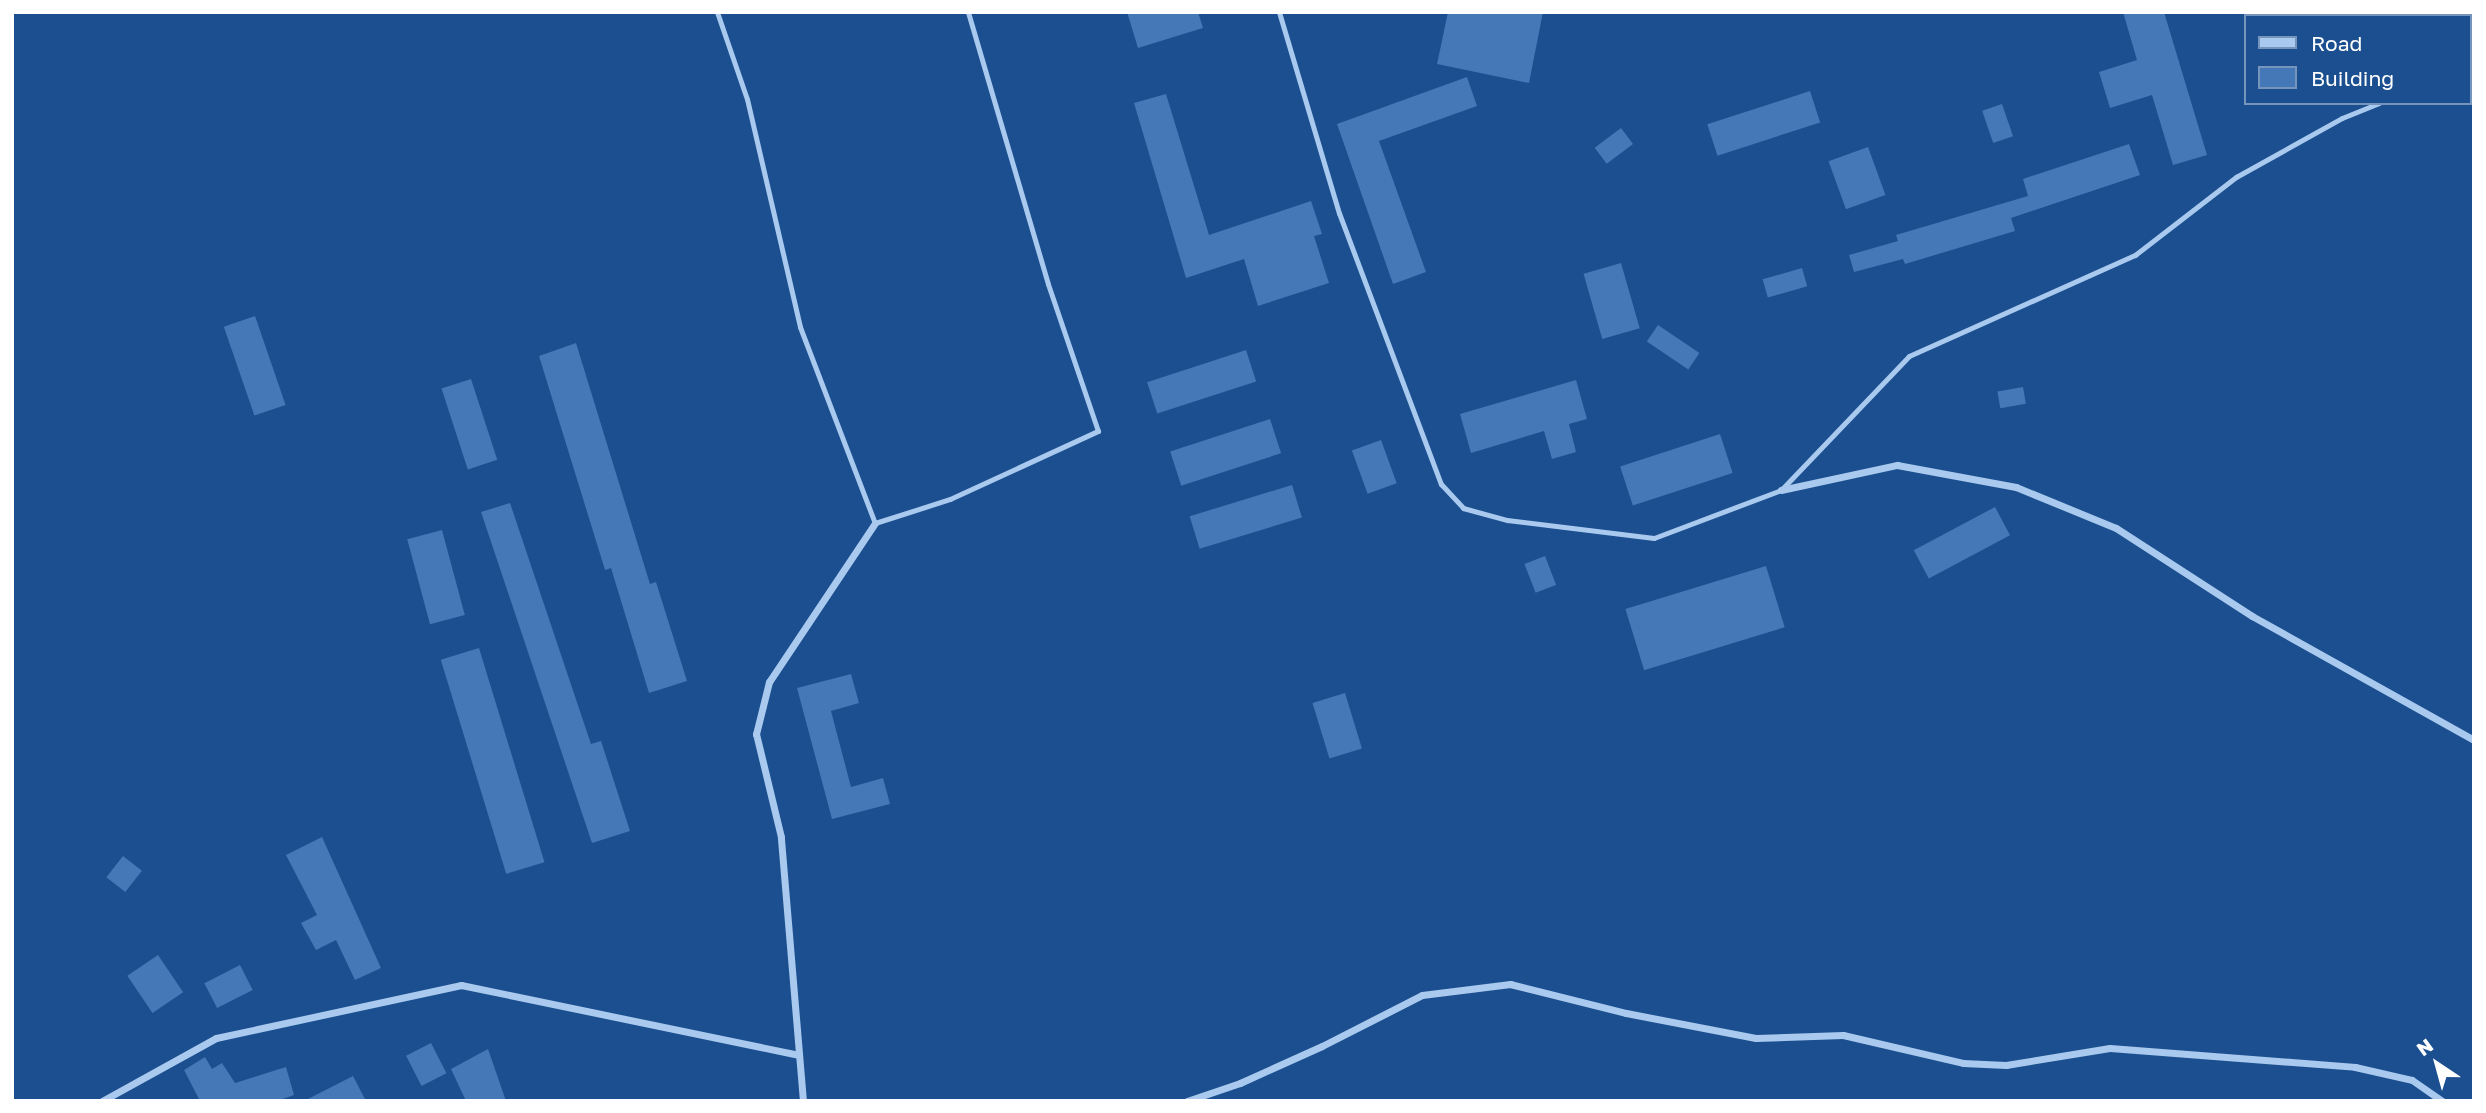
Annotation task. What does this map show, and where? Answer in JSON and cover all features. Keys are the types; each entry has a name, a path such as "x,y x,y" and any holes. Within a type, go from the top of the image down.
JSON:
{"street":[{"path":"1781,490 1897,466 2016,487 2116,528 2252,616 2474,740"},
{"path":"803,1101 781,837 756,734 769,682 875,523"},
{"path":"1186,1101 1322,1046 1422,995 1510,984 1626,1013 1756,1038 1843,1035 1963,1063 2006,1065 2110,1048 2355,1067 2412,1080 2442,1101"},
{"path":"102,1101 216,1038 461,985 798,1055"}],"lane":[{"path":"718,12 747,99 800,327 875,523 950,499 1098,431 1048,284 968,12"},
{"path":"1279,12 1339,213 1417,430 1441,484 1463,508 1507,520 1654,538 1781,490 1909,356 2135,255 2236,177 2342,118 2374,105"}],"building":[{"path":"1127,12 1198,12 1203,28 1138,48"},
{"path":"1448,12 1543,12 1529,83 1437,64"},
{"path":"2123,12 2164,12 2207,155 2173,165 2152,95 2110,108 2099,72 2137,60"},
{"path":"1467,77 1477,106 1379,141 1426,272 1393,284 1337,124"},
{"path":"1810,91 1820,122 1717,156 1707,124"},
{"path":"1166,94 1209,235 1311,201 1322,234 1314,236 1329,283 1258,306 1244,259 1186,278 1134,103"},
{"path":"2002,104 2013,136 1993,143 1982,111"},
{"path":"1621,128 1633,144 1607,164 1595,148"},
{"path":"2129,144 2140,175 2011,218 2015,231 1905,264 1903,259 1854,272 1849,255 1898,241 1896,235 2028,196 2023,179"},
{"path":"1868,147 1885,195 1846,209 1829,161"},
{"path":"1621,263 1640,328 1602,339 1584,274"},
{"path":"1802,268 1807,286 1768,298 1763,279"},
{"path":"255,316 286,405 254,416 224,327"},
{"path":"1658,325 1699,353 1688,370 1647,342"},
{"path":"576,343 650,584 656,582 687,681 649,693 611,568 605,570 539,356"},
{"path":"1246,350 1256,381 1157,414 1147,382"},
{"path":"471,379 497,460 468,469 442,389"},
{"path":"1576,380 1587,419 1569,424 1576,452 1552,459 1544,431 1471,453 1460,414"},
{"path":"2023,387 2026,404 2000,408 1997,392"},
{"path":"1270,419 1281,453 1181,486 1170,451"},
{"path":"1720,434 1733,473 1633,505 1620,466"},
{"path":"1381,440 1397,483 1368,494 1352,451"},
{"path":"1292,485 1302,518 1200,549 1190,516"},
{"path":"510,503 591,744 601,741 630,831 592,843 481,512"},
{"path":"1995,507 2010,535 1929,578 1914,550"},
{"path":"442,530 465,615 430,624 407,539"},
{"path":"1545,556 1556,585 1536,593 1524,564"},
{"path":"1766,566 1785,627 1644,670 1625,609"},
{"path":"479,648 544,862 506,874 441,660"},
{"path":"851,674 859,703 831,711 851,787 883,778 890,804 832,819 797,688"},
{"path":"1345,693 1362,748 1329,758 1312,703"},
{"path":"322,837 381,968 355,980 336,940 316,950 301,923 317,915 286,855"},
{"path":"123,856 142,871 125,892 106,877"},
{"path":"158,955 183,992 152,1013 127,976"},
{"path":"240,965 253,990 217,1008 204,983"},
{"path":"431,1043 446,1073 421,1086 406,1056"},
{"path":"488,1049 506,1101 466,1101 451,1069"},
{"path":"205,1057 212,1069 222,1063 235,1083 286,1067 294,1095 277,1101 200,1101 184,1070"},
{"path":"353,1076 366,1101 304,1101"}]}
